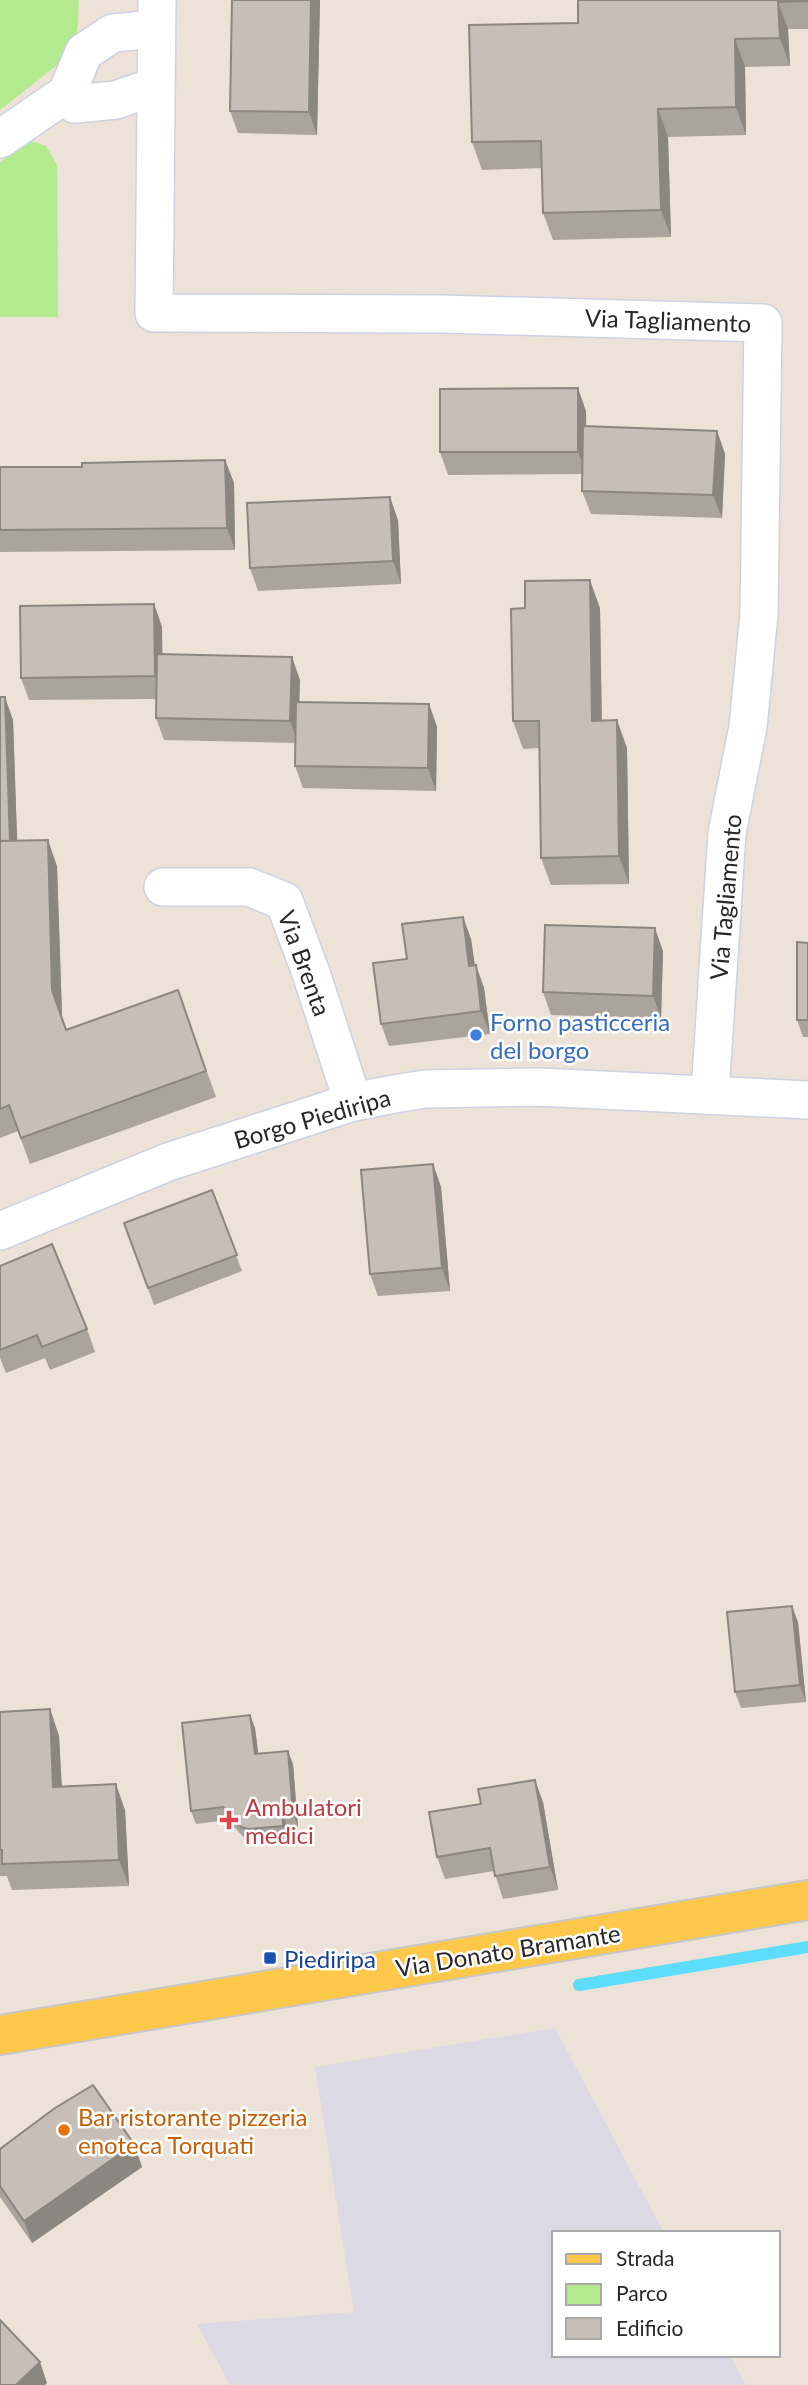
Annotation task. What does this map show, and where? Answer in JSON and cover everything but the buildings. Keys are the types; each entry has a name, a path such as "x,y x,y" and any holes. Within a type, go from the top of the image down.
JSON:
{"main road":[{"name":"Via Donato Bramante","path":"0,2035 808,1900"}],"street":[{"name":"Via Tagliamento","path":"156,14 154,313 423,314 763,323 759,614 748,727 727,833 710,1093"},
{"path":"0,139 66,93 84,52 113,33 156,14"},
{"path":"66,93 75,104 116,100 139,92 155,91"},
{"name":"Via Brenta","path":"163,887 249,887 284,901 311,973 353,1102"},
{"name":"Borgo Piediripa","path":"0,1231 168,1162 353,1102 425,1089 539,1087 710,1093 808,1100"}],"shaded area":[{"path":"555,2028 663,2231 552,2231 552,2357 731,2357 746,2385 230,2385 197,2324 354,2312 315,2067"}],"green space":[{"path":"0,0 79,0 76,50 0,110"},
{"path":"28,140 46,146 57,165 58,317 0,317 0,162"}],"waterway":[{"path":"579,1985 808,1947"}],"place":[{"name":"Forno pasticceria del borgo","path":"476,1035"},
{"name":"Ambulatori medici","path":"229,1820"},
{"name":"Piediripa","path":"270,1958"},
{"name":"Bar ristorante pizzeria enoteca Torquati","path":"64,2130"}]}
